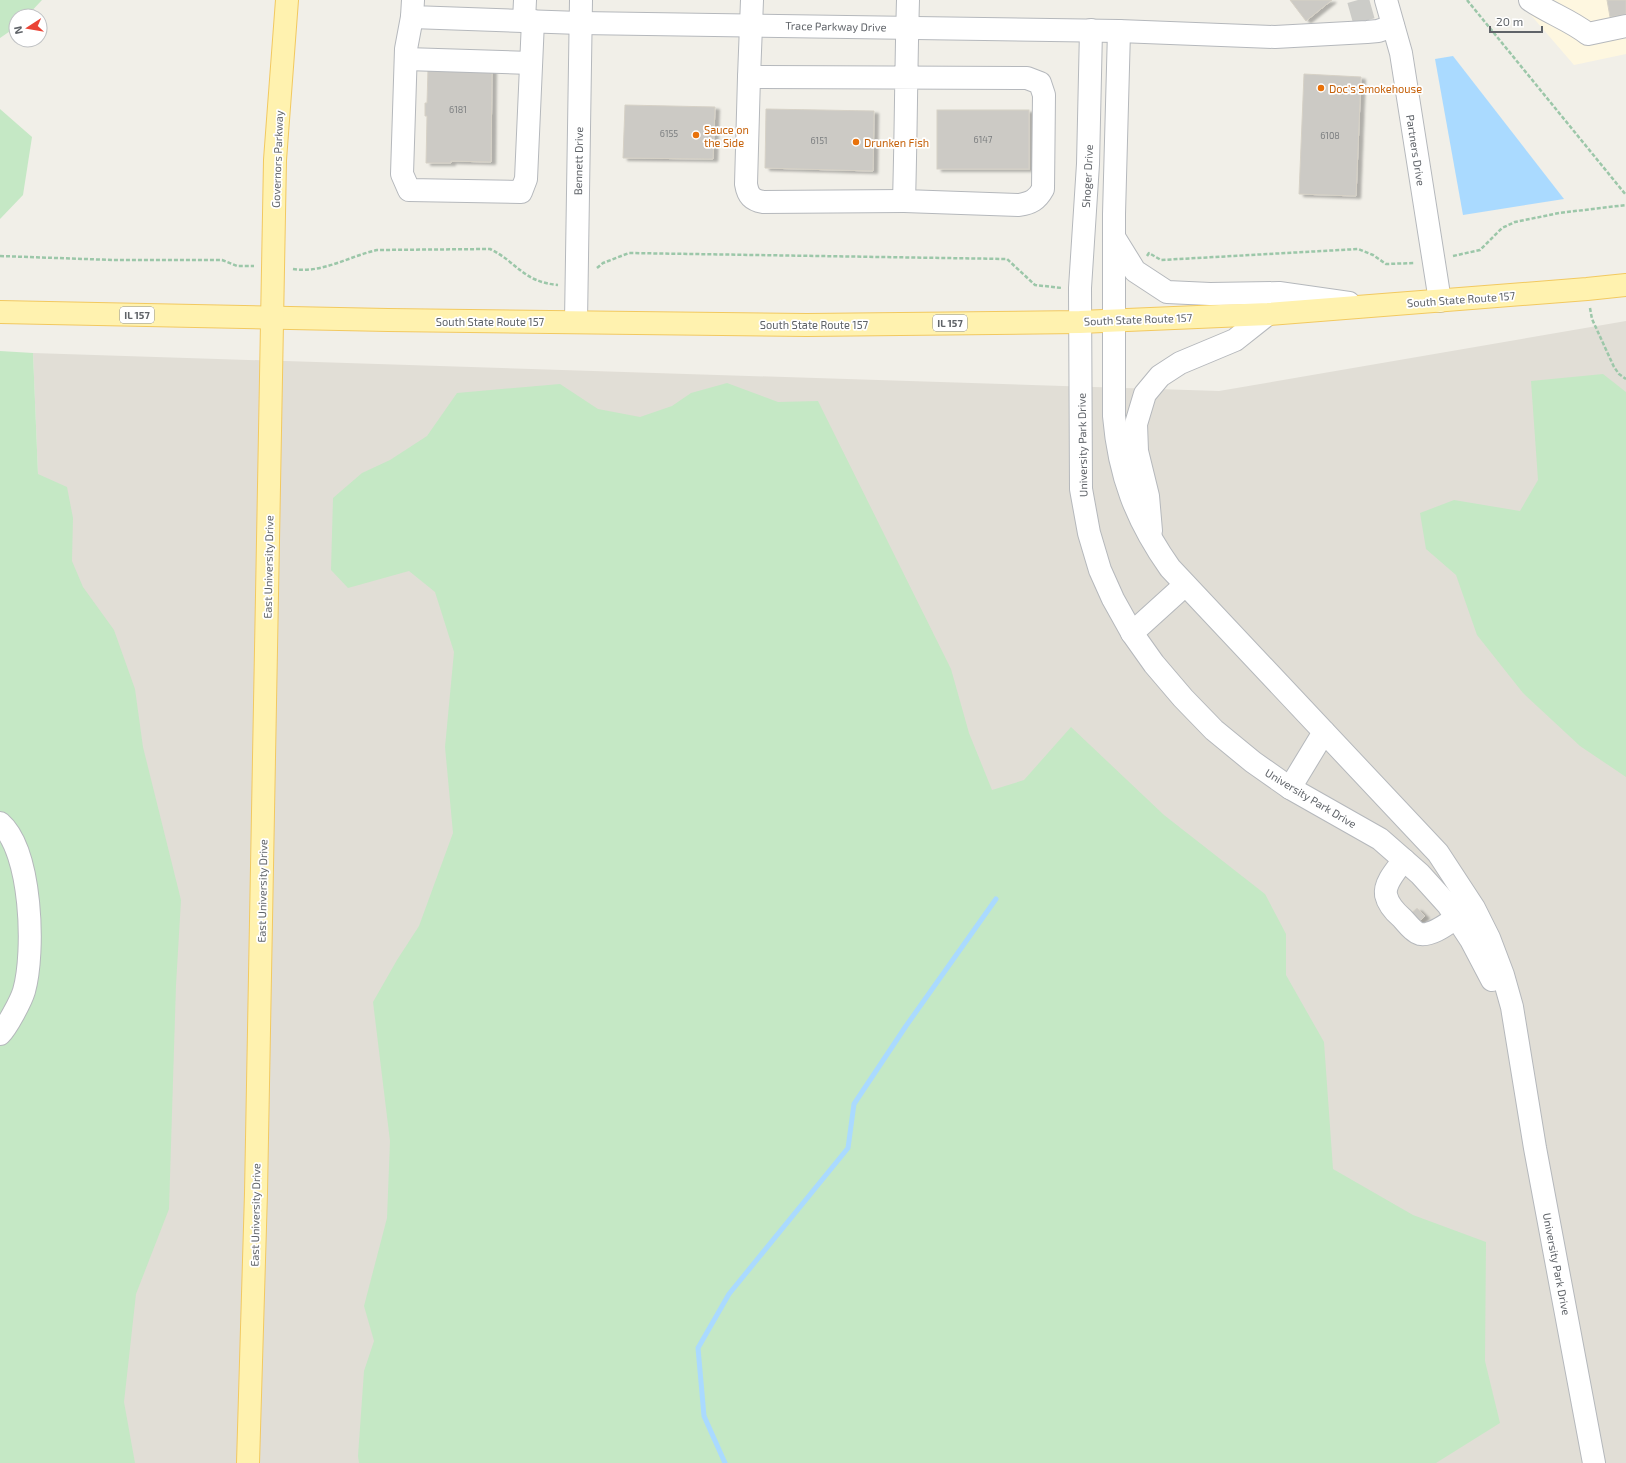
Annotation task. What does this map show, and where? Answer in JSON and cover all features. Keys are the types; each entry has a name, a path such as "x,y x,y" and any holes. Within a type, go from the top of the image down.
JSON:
{"main road":[{"name":"Governors Parkway","path":"274,318 275,160 287,0"},
{"name":"South State Route 157","path":"0,312 274,318 807,325 1080,322 1268,314 1587,289 1626,284"},
{"name":"East University Drive","path":"248,1463 256,1185 274,318"}],"street":[{"name":"Bennett Drive","path":"576,322 580,0"},
{"path":"749,76 1027,78 1040,83 1044,95 1043,190 1038,198 1028,203 1019,205 904,201 763,202 754,200 748,194 746,184 749,76 752,0"},
{"path":"904,201 908,0"},
{"name":"Partners Drive","path":"1386,0 1400,53 1440,301"},
{"path":"1530,0 1549,13 1574,23 1588,34 1626,26"},
{"name":"Trace Parkway Drive","path":"413,9 528,14 580,23 1091,30 1275,37 1373,31 1393,26"},
{"path":"413,9 406,59 402,174 410,190 521,192 526,179 531,63 528,14"},
{"name":"Shoger Drive","path":"1080,322 1080,288 1088,164 1091,30"},
{"path":"1114,321 1114,237 1119,31"},
{"path":"406,59 531,63"},
{"path":"1114,237 1135,271 1167,292 1210,294 1279,293 1370,306"},
{"name":"University Park Drive","path":"1152,542 1148,496 1137,451 1136,424 1145,394 1160,376 1180,363 1235,340 1268,314"},
{"name":"University Park Drive","path":"1114,321 1114,416 1116,444 1122,471 1132,503 1152,542 1170,568 1185,585 1438,853 1474,908 1489,938 1503,975 1512,1007 1535,1148 1594,1463"},
{"name":"University Park Drive","path":"1080,322 1081,489 1089,533 1100,570 1113,599 1132,633 1154,664 1183,698 1214,730 1253,762 1290,788 1380,839 1420,874 1448,905 1471,940 1490,977 1521,1064"},
{"path":"1132,633 1185,585"},
{"path":"1290,788 1324,732"},
{"path":"0,823 7,829 19,855 28,903 30,947 24,992 0,1034"},
{"path":"1404,860 1388,884 1386,895 1393,909 1420,934 1429,933 1456,918"}],"path":[{"path":"1467,0 1626,194"},
{"path":"1135,271 1149,253 1161,260 1358,248 1373,255 1386,264 1408,264 1480,250 1502,228 1515,222 1559,213 1626,205"},
{"path":"1587,289 1592,319 1614,367 1626,379"}],"shaded area":[{"path":"1518,0 1626,0 1626,54 1574,65"},
{"path":"1626,321 1626,1463 0,1463 0,1337 58,962 33,353 1219,391"}],"green space":[{"path":"0,0 42,0 34,8 8,8 8,32 0,38"},
{"path":"0,109 32,137 23,195 0,219"},
{"path":"0,351 33,353 38,474 67,487 73,518 72,561 83,587 114,630 135,689 143,747 181,900 176,985 169,1209 136,1294 124,1402 135,1463 0,1463"},
{"path":"1603,374 1626,392 1626,777 1580,746 1523,693 1477,635 1456,575 1426,549 1420,513 1454,500 1520,511 1538,480 1531,381"},
{"path":"727,383 778,402 818,401 951,669 969,733 992,790 1024,780 1071,727 1164,815 1265,894 1286,934 1286,975 1324,1042 1333,1169 1413,1215 1486,1242 1485,1361 1500,1423 1436,1463 359,1463 358,1456 364,1371 374,1341 364,1306 387,1218 390,1141 373,1002 397,960 419,926 453,833 445,747 454,652 435,592 409,571 348,588 331,570 333,498 362,473 390,460 427,436 457,393 560,384 598,409 640,417 672,406 691,393"}],"water":[{"path":"1453,56 1564,199 1463,215 1435,59"}],"building":[{"path":"1290,0 1332,0 1306,21"},
{"path":"1607,0 1626,0 1626,14 1610,17"},
{"path":"428,68 492,69 491,162 451,161 451,163 426,163 427,116 425,116 425,103 427,103"},
{"path":"1304,74 1361,77 1356,196 1299,194"},
{"path":"625,105 715,107 713,159 623,158"},
{"path":"766,109 874,111 873,171 765,168"},
{"path":"937,110 1029,110 1029,169 937,169"},
{"path":"1417,908 1425,916 1416,925 1408,916"}],"waterway":[{"path":"725,1463 704,1416 698,1348 729,1294 848,1148 854,1104 906,1026 996,899"}],"tunnel":[{"path":"1358,0 1367,32"}],"place":[{"name":"Doc's Smokehouse","path":"1321,88"},
{"name":"Sauce on the Side","path":"696,135"},
{"name":"Drunken Fish","path":"856,142"}]}
